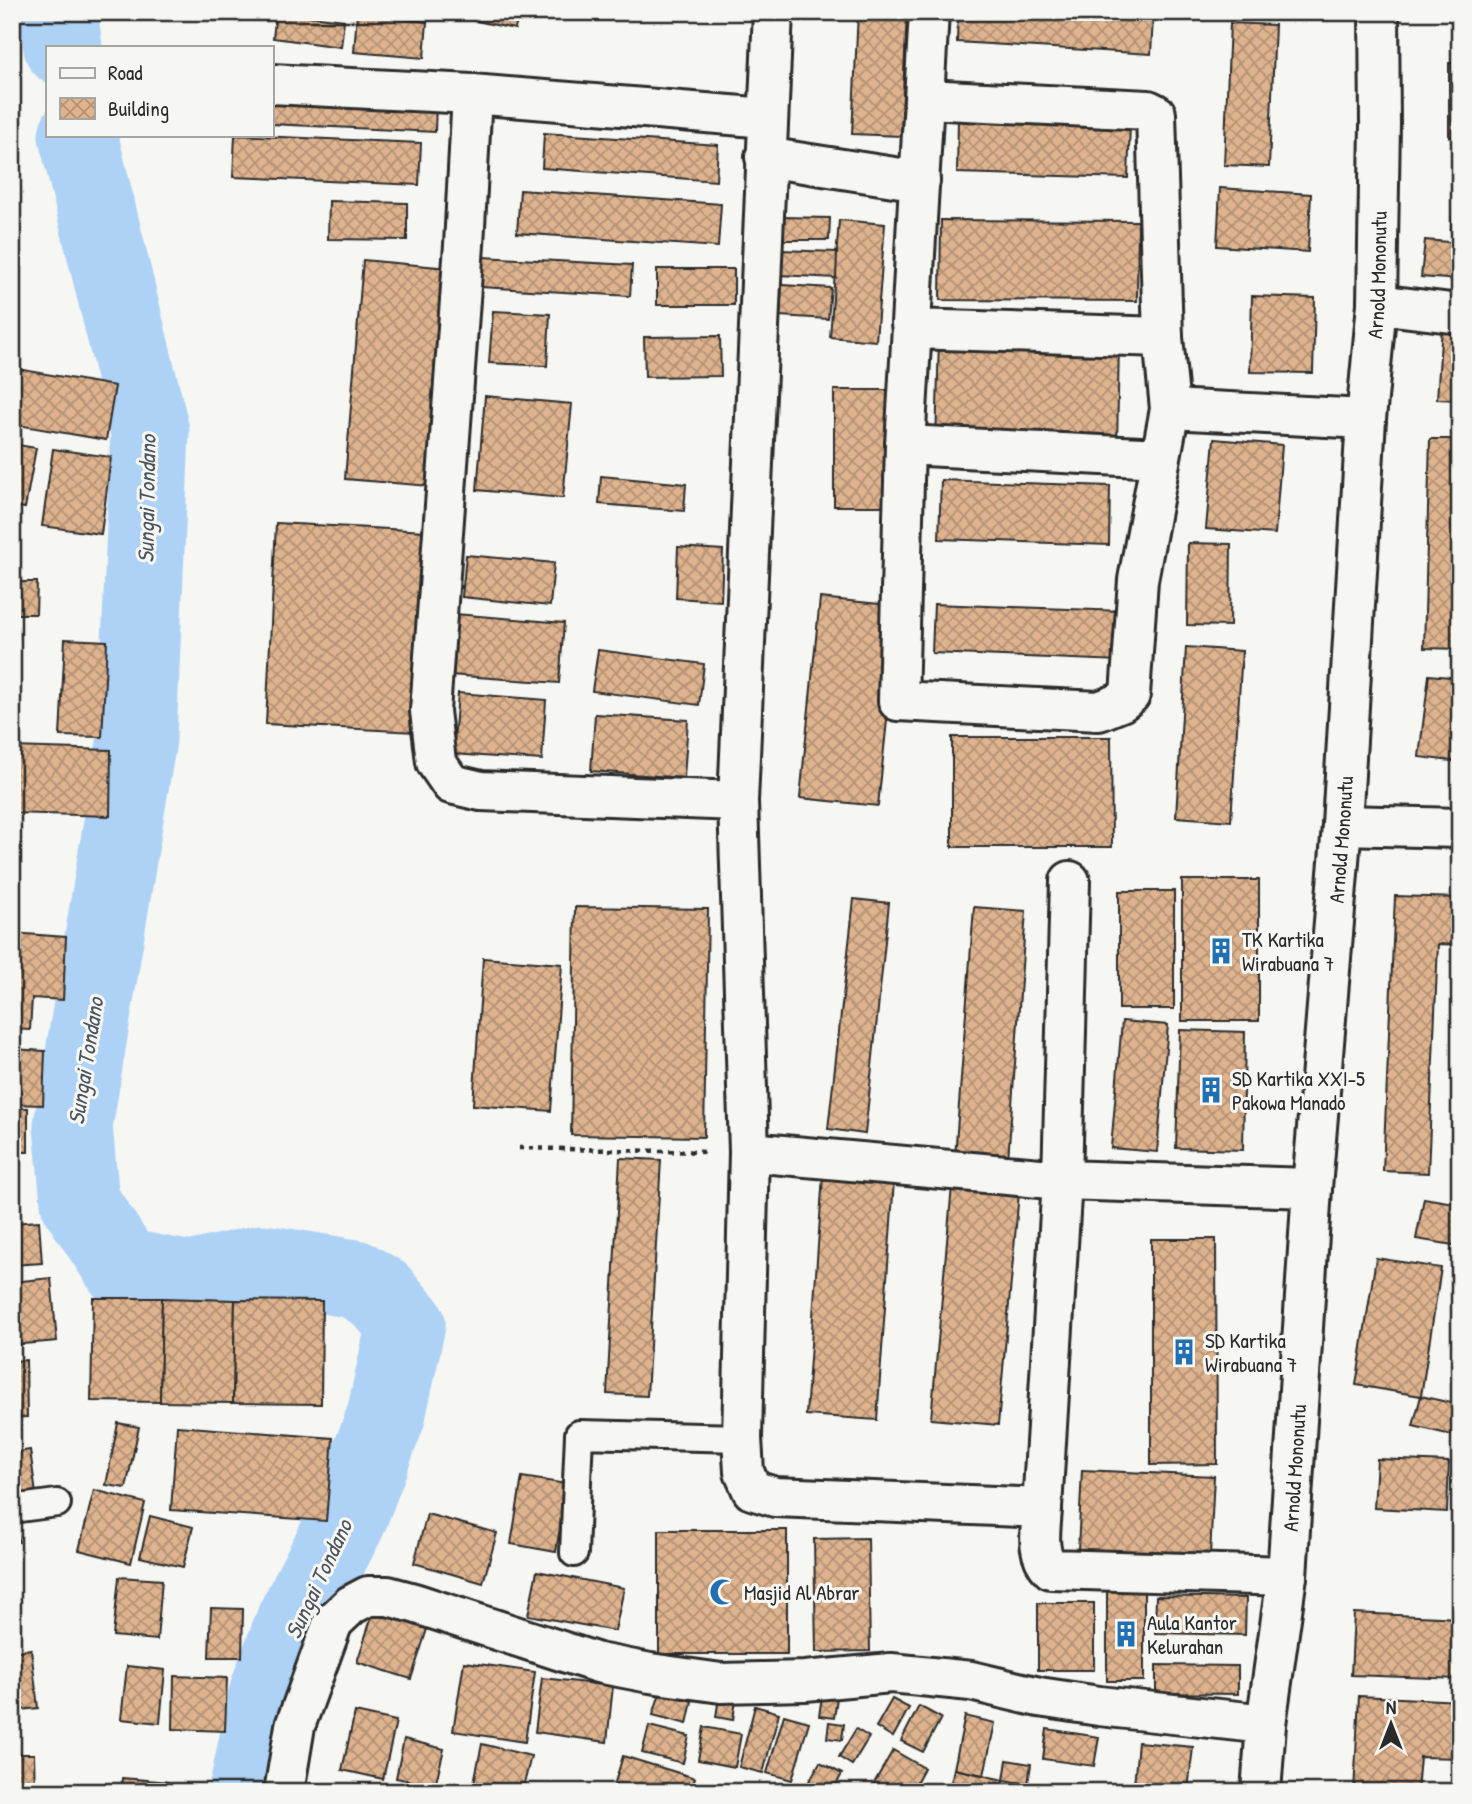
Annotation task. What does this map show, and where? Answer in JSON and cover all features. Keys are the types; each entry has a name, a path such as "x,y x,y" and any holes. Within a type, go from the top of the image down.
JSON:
{"street":[{"path":"773,12 738,801 749,1152 742,1438 744,1472 752,1490 775,1497 1042,1508"},
{"path":"925,99 1149,110 1156,114 1163,337 1170,409 1138,580 1130,695 1099,711 898,701 905,445 929,12"},
{"name":"Arnold Mononutu","path":"1261,1792 1266,1724 1287,1576 1312,1188 1342,825 1366,419 1377,303 1379,12"},
{"path":"273,84 472,94 767,118"},
{"path":"472,94 464,245 430,711 436,762 451,784 481,791 738,801"},
{"path":"765,157 920,181"},
{"path":"1377,303 1460,314"},
{"path":"912,327 917,330 1163,337"},
{"path":"1170,409 1366,419"},
{"path":"905,445 1161,458"},
{"path":"1342,825 1460,828"},
{"path":"1070,881 1062,1180 1042,1508 1042,1560 1051,1569 1287,1576"},
{"path":"749,1152 1062,1180 1312,1188"},
{"path":"284,1792 295,1726 333,1622 351,1605 368,1596 388,1595 597,1663 650,1673 721,1683 805,1681 891,1673 971,1681 1039,1697 1098,1706 1266,1724"}],"lane":[{"path":"574,1553 579,1434 742,1438"},
{"path":"12,1509 57,1503"}],"path":[{"path":"519,1148 749,1152"}],"building":[{"path":"276,12 344,20 341,47 273,38"},
{"path":"453,12 519,12 515,29 452,16"},
{"path":"858,12 907,12 901,136 852,134"},
{"path":"958,12 1085,12 1153,17 1151,54 957,42"},
{"path":"357,14 427,22 424,58 354,52"},
{"path":"1230,23 1275,25 1269,167 1224,165"},
{"path":"1449,63 1460,63 1460,137 1449,137"},
{"path":"273,95 436,102 435,132 273,124"},
{"path":"958,119 1130,124 1128,178 957,173"},
{"path":"544,133 718,145 716,181 542,168"},
{"path":"235,136 421,143 419,185 233,177"},
{"path":"1457,183 1460,183 1460,231 1451,230"},
{"path":"1220,188 1311,194 1308,252 1217,246"},
{"path":"520,190 721,204 718,247 517,233"},
{"path":"329,201 407,203 407,240 328,239"},
{"path":"782,217 830,218 829,240 781,240"},
{"path":"839,220 885,224 876,341 830,337"},
{"path":"941,220 1138,221 1137,301 940,300"},
{"path":"1425,240 1460,243 1460,280 1421,277"},
{"path":"780,250 837,252 836,278 779,275"},
{"path":"483,257 632,265 630,296 481,287"},
{"path":"363,260 448,268 430,486 345,479"},
{"path":"657,269 734,269 734,305 657,305"},
{"path":"782,285 831,288 828,319 780,316"},
{"path":"1252,296 1315,298 1313,373 1250,372"},
{"path":"493,311 550,314 547,366 489,363"},
{"path":"1442,326 1460,327 1460,400 1437,399"},
{"path":"720,336 721,376 645,377 644,337"},
{"path":"939,339 1119,342 1117,447 936,443"},
{"path":"12,368 115,386 106,440 12,424"},
{"path":"834,390 890,390 890,506 834,506"},
{"path":"485,396 572,404 563,498 477,490"},
{"path":"1214,439 1282,445 1275,534 1206,529"},
{"path":"1430,439 1460,439 1460,649 1424,648"},
{"path":"12,444 36,448 25,508 12,506"},
{"path":"53,449 111,457 101,534 42,526"},
{"path":"601,476 686,484 684,511 599,504"},
{"path":"941,480 1110,486 1109,545 939,539"},
{"path":"276,523 426,531 415,732 266,724"},
{"path":"1188,543 1231,544 1230,626 1187,625"},
{"path":"678,547 723,550 721,601 676,598"},
{"path":"466,555 554,563 550,606 462,597"},
{"path":"12,582 37,582 36,614 12,614"},
{"path":"820,598 899,606 878,806 800,798"},
{"path":"934,604 1122,611 1120,661 932,653"},
{"path":"455,614 564,623 559,683 450,675"},
{"path":"12,634 18,634 12,684"},
{"path":"65,639 107,641 102,737 60,736"},
{"path":"1186,647 1242,651 1231,821 1176,817"},
{"path":"598,650 704,664 699,705 592,691"},
{"path":"1429,675 1460,678 1460,762 1419,757"},
{"path":"458,693 546,700 542,760 453,754"},
{"path":"595,714 688,720 684,778 591,771"},
{"path":"952,737 1111,737 1112,847 952,847"},
{"path":"12,747 111,750 110,816 12,813"},
{"name":"TK Kartika Wirabuana 7","path":"1182,880 1259,880 1259,1021 1182,1021"},
{"path":"1119,891 1174,891 1174,1009 1119,1009"},
{"path":"1395,896 1460,898 1460,945 1438,944 1428,1173 1383,1171"},
{"path":"854,899 889,903 865,1134 828,1129"},
{"path":"575,907 708,909 704,1137 571,1135"},
{"path":"974,907 1026,911 1008,1160 955,1157"},
{"path":"12,933 66,937 63,1000 32,998 30,1030 12,1029"},
{"path":"483,958 562,964 551,1111 473,1105"},
{"path":"1122,1021 1168,1025 1157,1152 1111,1148"},
{"name":"SD Kartika XXI-5 Pakowa Manado","path":"1180,1030 1245,1032 1243,1150 1176,1148"},
{"path":"12,1049 45,1051 43,1105 12,1104"},
{"path":"12,1108 28,1108 28,1152 12,1152"},
{"path":"620,1158 661,1160 647,1396 607,1394"},
{"path":"823,1175 894,1180 877,1420 806,1415"},
{"path":"952,1186 1019,1193 998,1425 931,1419"},
{"path":"1424,1198 1460,1204 1460,1246 1416,1239"},
{"path":"39,1221 42,1263 12,1265 12,1223"},
{"name":"SD Kartika Wirabuana 7","path":"1151,1239 1216,1239 1217,1464 1151,1465"},
{"path":"1376,1258 1441,1268 1421,1396 1356,1385"},
{"path":"51,1278 57,1341 12,1345 12,1282"},
{"path":"93,1298 162,1298 160,1402 91,1401"},
{"path":"162,1298 235,1300 233,1403 160,1402"},
{"path":"235,1300 322,1301 321,1404 233,1403"},
{"path":"26,1360 27,1417 12,1418 12,1361"},
{"path":"1421,1396 1460,1405 1460,1437 1413,1426"},
{"path":"118,1423 139,1427 126,1488 106,1485"},
{"path":"177,1426 333,1438 326,1521 171,1510"},
{"path":"30,1450 36,1494 12,1497 12,1453"},
{"path":"1377,1459 1449,1462 1447,1512 1374,1508"},
{"path":"1082,1470 1214,1476 1210,1556 1078,1550"},
{"path":"522,1477 567,1484 556,1552 511,1544"},
{"path":"94,1490 145,1503 131,1563 79,1550"},
{"path":"12,1507 19,1542 12,1543"},
{"path":"427,1514 497,1533 483,1583 414,1563"},
{"path":"150,1516 193,1527 183,1567 140,1557"},
{"name":"Masjid Al Abrar","path":"659,1530 787,1530 787,1654 659,1654"},
{"path":"868,1538 870,1651 816,1652 814,1539"},
{"path":"537,1571 624,1588 615,1631 528,1615"},
{"path":"119,1577 162,1580 157,1640 113,1636"},
{"name":"Aula Kantor Kelurahan","path":"1107,1588 1144,1588 1144,1681 1107,1681"},
{"path":"1156,1596 1246,1598 1245,1635 1155,1633"},
{"path":"1038,1603 1094,1603 1094,1670 1038,1670"},
{"path":"211,1608 243,1609 242,1657 209,1657"},
{"path":"374,1610 428,1626 411,1679 357,1662"},
{"path":"1354,1613 1460,1618 1460,1679 1351,1675"},
{"path":"31,1649 38,1708 12,1711 12,1652"},
{"path":"464,1662 535,1672 525,1742 453,1731"},
{"path":"1156,1665 1238,1666 1238,1694 1156,1693"},
{"path":"127,1666 165,1670 160,1723 121,1719"},
{"path":"174,1676 227,1678 225,1731 173,1729"},
{"path":"542,1678 613,1686 607,1742 535,1732"},
{"path":"660,1693 692,1701 687,1724 653,1715"},
{"path":"822,1696 837,1698 834,1718 819,1716"},
{"path":"1359,1696 1460,1701 1460,1758 1420,1757 1417,1792 1354,1792"},
{"path":"719,1697 736,1699 733,1720 716,1717"},
{"path":"892,1699 909,1708 893,1737 876,1727"},
{"path":"755,1706 779,1713 763,1773 739,1767"},
{"path":"919,1706 941,1718 923,1752 901,1741"},
{"path":"355,1712 396,1721 383,1779 342,1770"},
{"path":"784,1715 809,1722 792,1780 767,1773"},
{"path":"965,1716 995,1723 984,1775 954,1769"},
{"path":"829,1722 844,1724 842,1740 827,1738"},
{"path":"649,1726 689,1736 683,1763 642,1753"},
{"path":"704,1727 741,1734 735,1767 698,1760"},
{"path":"856,1729 869,1737 852,1765 839,1757"},
{"path":"1047,1729 1099,1737 1094,1766 1043,1759"},
{"path":"404,1739 444,1749 435,1786 396,1778"},
{"path":"1138,1742 1193,1747 1188,1790 1134,1785"},
{"path":"482,1744 531,1756 522,1792 472,1792"},
{"path":"893,1750 924,1768 911,1792 870,1790"},
{"path":"12,1754 34,1754 35,1792 12,1792"},
{"path":"623,1756 695,1778 690,1792 612,1792"},
{"path":"1007,1760 1031,1764 1028,1784 1004,1780"},
{"path":"820,1762 842,1774 832,1792 803,1792"},
{"path":"954,1769 1004,1780 1001,1792 949,1790"},
{"path":"122,1778 170,1782 169,1792 121,1792"},
{"path":"352,1786 375,1792 351,1792"}],"waterway":[{"name":"Sungai Tondano","path":"58,12 63,46"},
{"name":"Sungai Tondano","path":"78,136 150,432 137,739 73,1126 80,1202 123,1268 191,1281 262,1264 355,1279 380,1294 406,1324 386,1416 347,1520 296,1619 269,1691 248,1792"}],"place":[{"name":"TK Kartika Wirabuana 7","path":"1221,951"},
{"name":"SD Kartika XXI-5 Pakowa Manado","path":"1211,1090"},
{"name":"SD Kartika Wirabuana 7","path":"1184,1352"},
{"name":"Masjid Al Abrar","path":"723,1592"},
{"name":"Aula Kantor Kelurahan","path":"1126,1634"}]}
